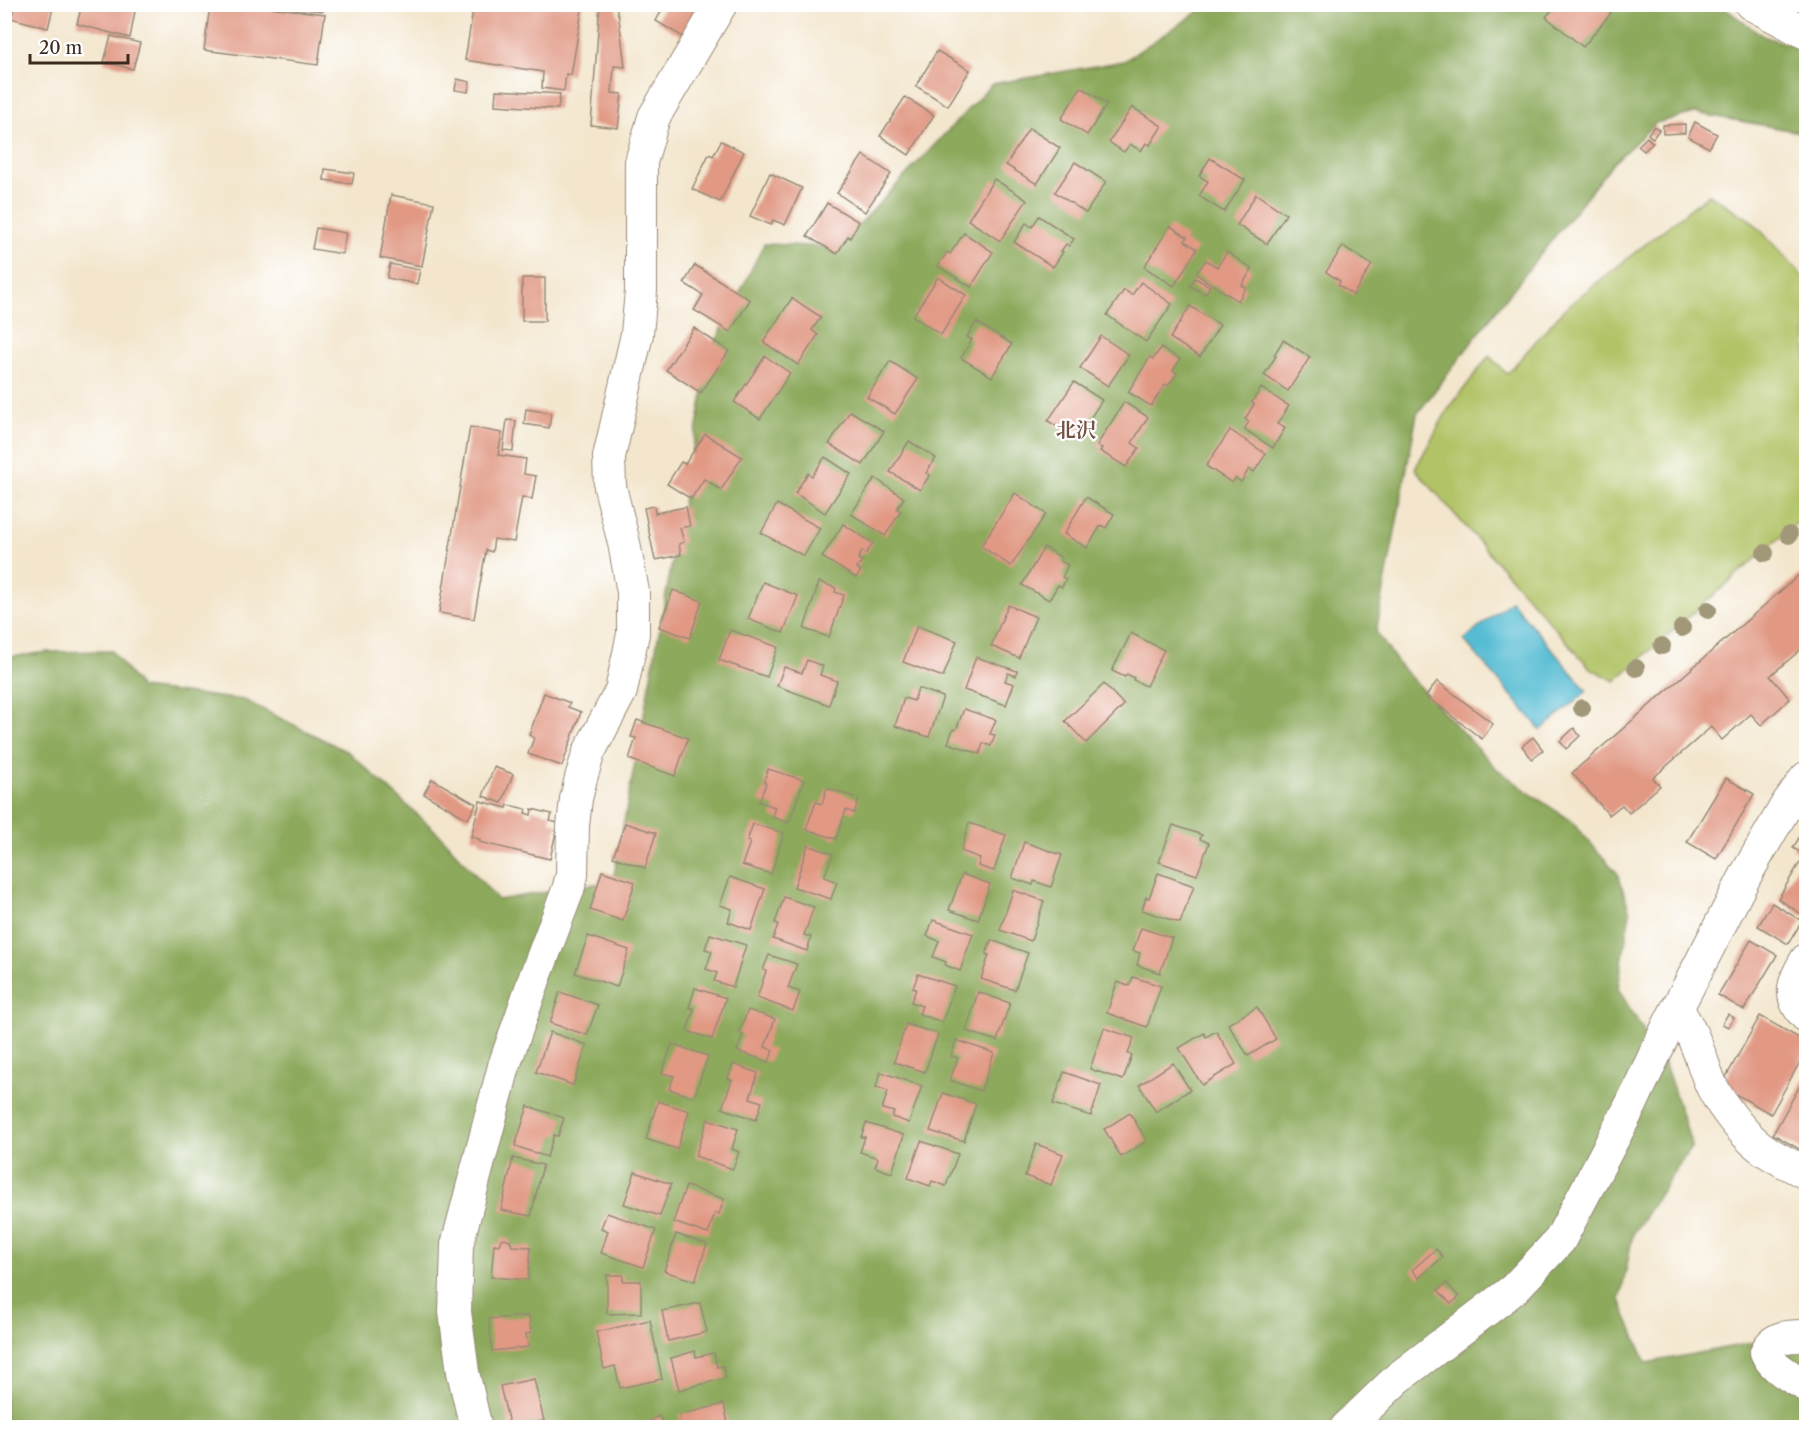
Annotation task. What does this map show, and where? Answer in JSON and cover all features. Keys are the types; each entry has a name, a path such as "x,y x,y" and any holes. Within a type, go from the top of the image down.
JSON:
{"street":[{"path":"476,1428 463,1372 455,1312 457,1245 504,1066 572,875 576,799 580,778 589,752 621,691 633,634 633,592 610,487 609,457 637,334 641,291 640,162 654,117 722,4"},
{"path":"1751,4 1806,33"},
{"path":"1346,1428 1398,1378 1514,1289 1560,1240 1632,1103 1748,871 1786,804 1806,778"},
{"path":"1806,960 1793,986 1796,1002 1806,1016"},
{"path":"1677,1009 1699,1050 1710,1082 1741,1127 1758,1145 1806,1173"},
{"path":"1806,1336 1781,1337 1769,1344 1766,1352 1769,1360 1806,1386"}],"green space":[{"path":"1206,5 1720,5 1763,36 1806,50 1806,133 1695,113 1656,123 1613,163 1417,414 1376,632 1400,666 1496,768 1570,820 1618,874 1630,912 1618,989 1666,1067 1692,1146 1633,1234 1620,1300 1646,1363 1762,1341 1806,1341 1806,1427 5,1427 4,658 48,652 112,651 141,688 244,700 348,752 440,835 498,900 613,881 711,351 764,244 838,247 992,84 1124,61"},
{"path":"1709,194 1752,221 1806,280 1806,515 1615,681 1590,668 1415,469 1447,411 1489,356 1507,374 1565,308"}],"water":[{"path":"1511,601 1587,691 1541,730 1464,640"}],"building":[{"path":"15,4 54,4 48,28 11,18"},
{"path":"82,4 136,6 130,38 77,24"},
{"path":"276,4 324,4 323,11 276,6"},
{"path":"474,4 583,4 571,75 566,74 564,91 542,88 543,72 465,60"},
{"path":"600,4 615,4 619,18 625,67 614,66 612,93 622,94 618,128 591,125"},
{"path":"665,4 708,4 688,40 656,21"},
{"path":"1557,4 1600,4 1611,13 1583,47 1546,17"},
{"path":"210,5 252,5 325,14 318,65 204,50"},
{"path":"111,36 140,43 133,69 104,62"},
{"path":"937,51 970,70 948,106 916,86"},
{"path":"457,79 470,82 468,92 455,90"},
{"path":"1081,87 1107,104 1087,135 1061,119"},
{"path":"496,90 560,94 558,109 495,105"},
{"path":"905,97 934,115 909,155 880,136"},
{"path":"1132,107 1162,126 1150,145 1146,143 1141,151 1130,144 1124,152 1109,142"},
{"path":"1695,122 1717,134 1709,148 1688,137"},
{"path":"1685,124 1685,133 1663,134 1663,125"},
{"path":"1654,126 1659,130 1653,138 1648,134"},
{"path":"1029,128 1060,148 1037,184 1006,165"},
{"path":"1647,137 1653,143 1644,151 1638,146"},
{"path":"721,141 744,152 720,202 692,189 709,154 713,156"},
{"path":"863,155 891,174 865,212 837,193"},
{"path":"1210,158 1245,180 1224,212 1199,196 1208,181 1199,176"},
{"path":"1075,162 1106,182 1086,213 1055,192"},
{"path":"325,169 354,173 352,184 324,180"},
{"path":"770,173 802,188 785,225 773,220 771,225 750,216"},
{"path":"994,179 1027,200 1000,241 968,220"},
{"path":"1256,194 1286,214 1267,244 1237,225"},
{"path":"391,195 434,203 422,266 380,258"},
{"path":"827,203 859,222 837,254 807,236"},
{"path":"1039,216 1074,239 1069,246 1066,244 1053,267 1014,242 1026,223 1032,227"},
{"path":"1170,226 1187,237 1185,241 1197,249 1174,286 1144,267"},
{"path":"316,228 346,233 342,254 312,249"},
{"path":"964,233 993,252 971,287 938,266 947,252 950,254"},
{"path":"1343,246 1372,265 1353,295 1338,285 1340,281 1326,272"},
{"path":"1227,252 1252,269 1242,285 1246,288 1238,301 1196,274 1206,260 1217,267"},
{"path":"390,264 420,270 417,284 387,278"},
{"path":"695,265 750,300 730,332 694,310 703,295 684,283"},
{"path":"938,277 966,295 941,335 913,316"},
{"path":"522,278 545,278 545,321 522,321"},
{"path":"1195,278 1210,286 1205,294 1190,286"},
{"path":"1141,282 1172,304 1146,342 1107,315 1124,290 1132,295"},
{"path":"792,298 821,317 812,330 818,335 798,365 763,342"},
{"path":"1190,306 1220,325 1200,357 1170,338"},
{"path":"976,322 1012,344 992,377 961,358 972,340 967,337"},
{"path":"694,328 729,351 701,393 666,370"},
{"path":"1101,336 1129,355 1108,386 1080,368"},
{"path":"1283,340 1310,357 1288,391 1264,375"},
{"path":"1161,348 1180,359 1173,371 1177,373 1168,386 1165,384 1151,406 1128,392 1150,357 1153,359"},
{"path":"765,356 790,373 760,419 734,402"},
{"path":"890,361 918,379 895,414 867,397"},
{"path":"1074,382 1102,400 1077,439 1048,421"},
{"path":"1261,388 1289,406 1277,424 1285,428 1273,448 1244,429 1249,422 1245,419 1254,404 1252,402"},
{"path":"1124,402 1148,417 1132,443 1139,448 1126,467 1100,451 1102,448 1097,445"},
{"path":"526,409 551,413 549,428 524,424"},
{"path":"850,411 884,431 863,465 829,444"},
{"path":"507,420 516,421 513,451 503,450"},
{"path":"470,427 502,433 498,455 526,459 524,474 536,476 532,499 522,497 514,542 494,539 492,552 486,550 474,619 439,613"},
{"path":"1230,430 1266,454 1254,472 1249,469 1241,482 1235,478 1232,483 1206,466"},
{"path":"705,434 742,457 721,490 704,479 691,499 667,484 681,462 685,464"},
{"path":"909,441 936,458 926,473 930,475 920,490 890,472"},
{"path":"825,457 851,474 825,513 795,493 808,473 812,476"},
{"path":"875,478 904,498 897,509 901,511 885,536 851,514"},
{"path":"1015,493 1046,514 1011,566 981,546"},
{"path":"1086,497 1114,514 1106,528 1101,525 1087,548 1064,534"},
{"path":"777,504 820,528 804,556 761,533"},
{"path":"654,506 655,513 686,507 690,526 680,528 684,542 679,544 681,555 655,560 644,508"},
{"path":"843,524 873,543 866,554 862,551 858,559 862,561 857,568 861,571 856,578 822,557"},
{"path":"1044,547 1062,558 1060,561 1068,565 1062,577 1066,579 1062,587 1058,585 1049,600 1022,585"},
{"path":"1806,569 1806,645 1770,676 1790,699 1761,725 1751,714 1722,740 1711,727 1653,778 1660,786 1629,813 1622,805 1609,815 1572,773"},
{"path":"763,582 798,596 783,633 748,619"},
{"path":"819,582 836,588 835,592 844,595 829,637 804,629"},
{"path":"673,590 702,601 690,638 659,627"},
{"path":"1008,605 1036,617 1019,658 991,646"},
{"path":"917,626 957,641 943,677 903,662"},
{"path":"730,630 778,647 767,677 719,660"},
{"path":"1131,633 1164,650 1146,686 1133,680 1134,678 1127,674 1125,677 1112,671"},
{"path":"976,657 1017,671 1016,676 1008,673 1005,681 1014,684 1006,705 964,690"},
{"path":"807,660 823,666 820,675 837,681 829,705 777,686 784,667 802,673"},
{"path":"1437,681 1493,724 1482,739 1426,696"},
{"path":"1104,684 1124,705 1086,743 1065,721"},
{"path":"918,688 943,697 929,737 895,726 904,698 914,701"},
{"path":"544,693 570,703 568,707 581,712 562,766 528,754 534,738 529,735"},
{"path":"964,709 996,720 990,734 995,735 991,746 983,743 980,754 948,743"},
{"path":"637,720 688,738 675,776 629,759 636,738 631,737"},
{"path":"1574,728 1580,736 1566,749 1560,741"},
{"path":"1533,737 1543,750 1532,759 1522,746"},
{"path":"494,767 513,774 502,803 483,796"},
{"path":"768,769 804,780 789,823 772,817 775,807 759,802"},
{"path":"1726,778 1754,794 1716,859 1687,842"},
{"path":"432,779 476,804 468,819 424,794"},
{"path":"827,788 859,799 854,813 846,810 836,839 806,829 816,802 822,804"},
{"path":"480,801 507,808 508,805 526,809 525,813 531,815 532,809 552,814 550,821 558,823 550,859 479,842 480,839 471,837"},
{"path":"625,823 656,833 645,868 613,857"},
{"path":"969,823 1006,835 994,871 978,866 980,858 961,851"},
{"path":"753,824 784,833 771,874 742,865"},
{"path":"1173,825 1202,835 1200,839 1209,843 1197,875 1159,862"},
{"path":"1806,826 1806,856 1793,848"},
{"path":"1024,842 1062,855 1051,887 1034,881 1033,885 1012,878"},
{"path":"808,845 833,854 824,877 837,882 831,899 794,887"},
{"path":"1800,862 1806,866 1806,912 1804,916 1778,899"},
{"path":"602,871 635,882 623,921 590,910"},
{"path":"1158,873 1194,886 1180,923 1142,910"},
{"path":"962,874 990,884 978,920 949,910"},
{"path":"730,877 765,889 751,930 728,922 732,909 720,905"},
{"path":"1013,890 1044,901 1031,941 1000,930"},
{"path":"784,897 814,907 804,935 811,937 807,951 773,939 778,924 775,923"},
{"path":"1772,903 1802,921 1788,944 1758,926"},
{"path":"933,920 973,934 960,971 933,957 939,941 927,936"},
{"path":"1141,928 1172,938 1160,973 1137,965 1140,953 1133,951"},
{"path":"710,934 746,945 733,987 714,981 717,973 706,969 712,951 705,949"},
{"path":"588,936 629,950 617,987 575,973"},
{"path":"991,940 1028,953 1015,990 981,979"},
{"path":"1751,940 1777,955 1744,1010 1718,995"},
{"path":"769,955 797,964 788,988 800,992 793,1011 757,998"},
{"path":"918,974 955,986 942,1022 919,1014 922,1006 911,1002"},
{"path":"1133,977 1161,986 1147,1027 1107,1013 1117,982 1129,986"},
{"path":"695,988 726,998 712,1039 687,1031 694,1009 689,1007"},
{"path":"560,992 598,1005 587,1035 550,1023"},
{"path":"978,992 1010,1003 997,1041 966,1031"},
{"path":"1257,1007 1276,1039 1248,1056 1228,1024"},
{"path":"748,1010 775,1019 765,1047 773,1050 769,1062 737,1051 743,1035 739,1033"},
{"path":"1728,1014 1734,1018 1728,1027 1722,1024"},
{"path":"1760,1016 1806,1042 1806,1051 1771,1114 1721,1086"},
{"path":"906,1024 938,1034 925,1072 894,1062"},
{"path":"1104,1028 1134,1038 1128,1054 1132,1055 1123,1080 1090,1069"},
{"path":"1216,1031 1236,1064 1202,1085 1179,1048 1204,1033 1206,1037"},
{"path":"550,1032 587,1045 573,1085 536,1072"},
{"path":"956,1040 994,1053 981,1091 950,1080 958,1058 951,1056"},
{"path":"672,1044 708,1056 694,1097 669,1089 674,1076 662,1073"},
{"path":"1173,1063 1190,1090 1156,1112 1139,1085"},
{"path":"733,1064 758,1073 750,1098 762,1102 756,1120 722,1108 732,1080 728,1079"},
{"path":"881,1072 922,1086 909,1123 892,1117 894,1112 882,1109 888,1091 876,1087"},
{"path":"1064,1072 1101,1085 1091,1116 1053,1104"},
{"path":"1806,1075 1806,1153 1773,1134"},
{"path":"943,1093 976,1104 964,1141 930,1131"},
{"path":"658,1101 689,1111 677,1149 646,1139"},
{"path":"528,1106 564,1118 558,1136 554,1135 547,1157 515,1146"},
{"path":"1130,1113 1147,1141 1121,1157 1104,1129"},
{"path":"708,1119 738,1129 732,1149 739,1152 733,1169 695,1156"},
{"path":"866,1123 904,1135 892,1173 875,1167 878,1158 860,1152 865,1137 861,1137"},
{"path":"921,1141 958,1154 946,1186 932,1181 930,1186 908,1178"},
{"path":"1036,1144 1063,1154 1051,1185 1025,1176"},
{"path":"513,1158 543,1165 531,1216 501,1210"},
{"path":"635,1172 671,1184 660,1216 624,1204"},
{"path":"686,1186 724,1199 719,1214 715,1213 708,1234 673,1222"},
{"path":"607,1213 656,1230 643,1267 601,1253 608,1231 601,1228"},
{"path":"676,1234 707,1244 695,1281 664,1271"},
{"path":"501,1239 510,1240 512,1246 531,1247 528,1280 491,1277 494,1244 499,1245"},
{"path":"1436,1249 1443,1257 1419,1278 1412,1270"},
{"path":"607,1275 623,1275 623,1281 641,1281 641,1313 607,1314"},
{"path":"1447,1283 1459,1297 1451,1304 1438,1290"},
{"path":"700,1303 707,1332 668,1341 662,1311"},
{"path":"529,1316 531,1333 526,1334 528,1347 492,1351 489,1319"},
{"path":"650,1320 662,1379 620,1388 615,1366 604,1369 596,1332"},
{"path":"695,1351 696,1357 714,1353 717,1367 723,1366 726,1378 679,1390 671,1358"},
{"path":"534,1379 544,1421 510,1428 500,1386"},
{"path":"724,1404 729,1428 682,1428 679,1415"},
{"path":"659,1416 665,1428 637,1428"}],"district":[{"name":"北沢","path":"1076,430"}]}
